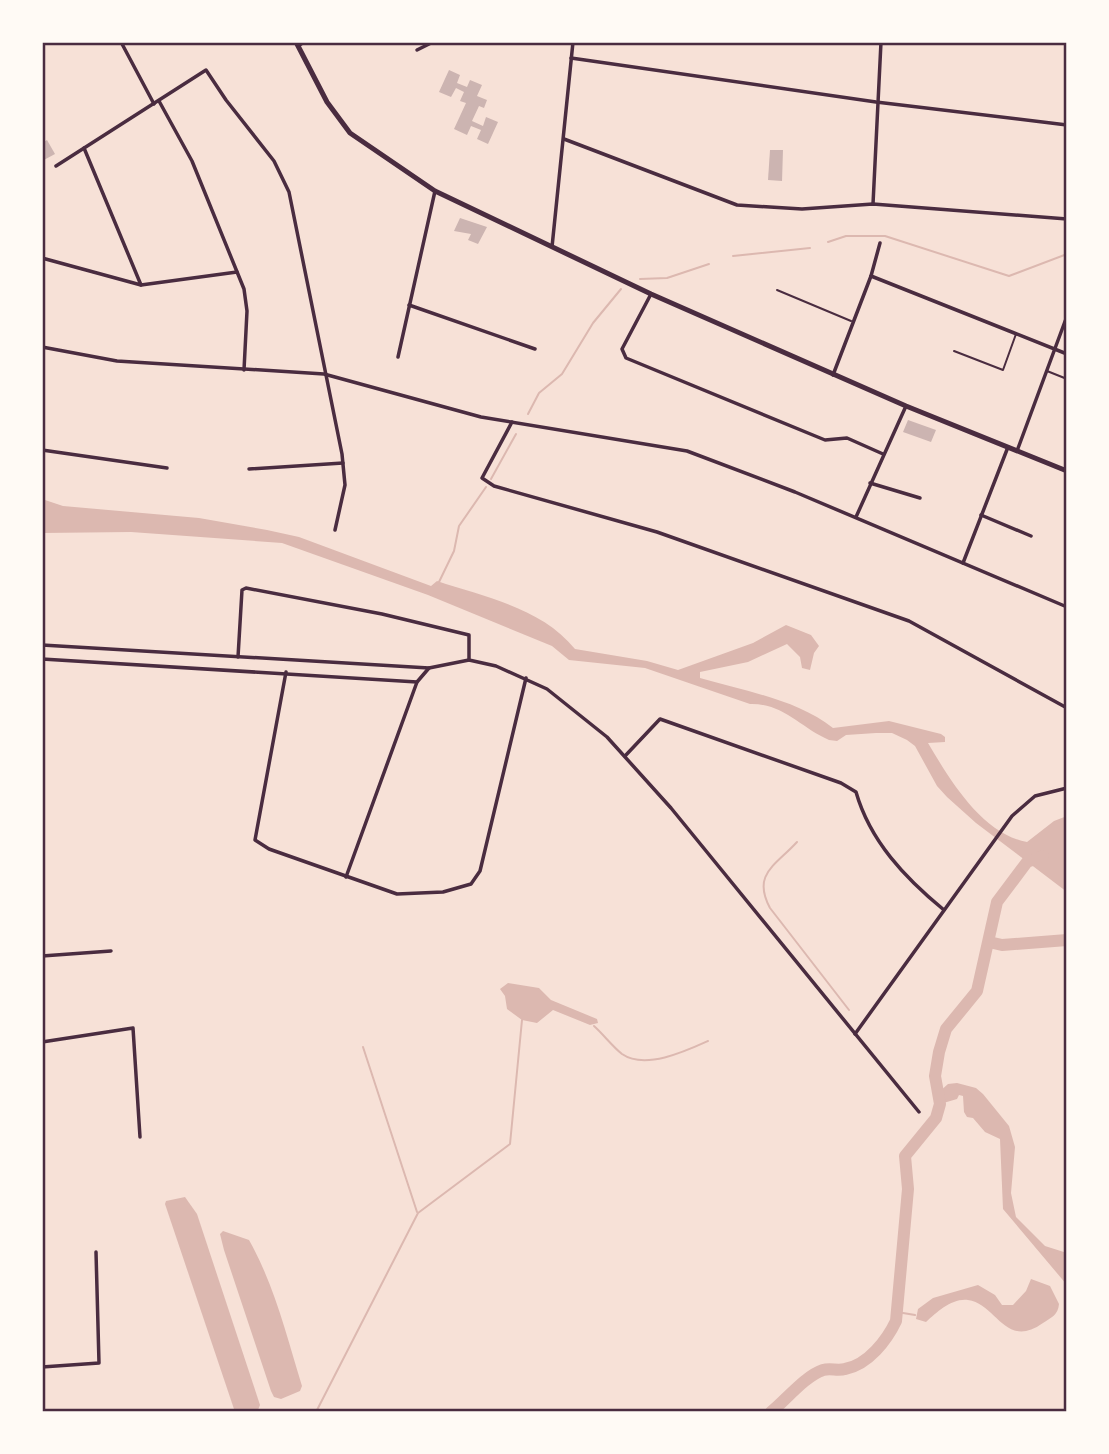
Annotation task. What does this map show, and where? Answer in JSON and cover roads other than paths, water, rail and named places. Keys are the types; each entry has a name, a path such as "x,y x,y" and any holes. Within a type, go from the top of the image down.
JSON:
{"main road":[{"path":"297,44 327,102 350,133 435,191 651,294 906,406 1067,471"}],"street":[{"path":"121,42 154,104"},
{"path":"297,44 304,42"},
{"path":"417,50 433,42"},
{"path":"552,247 573,42"},
{"path":"873,204 881,42"},
{"path":"571,58 876,102 1067,125"},
{"path":"56,166 206,70 283,175 301,247 343,463 343,500 335,530"},
{"path":"159,101 192,161 244,289 247,311 244,370"},
{"path":"564,139 737,205 791,209 873,204 1067,219"},
{"path":"85,148 141,285"},
{"path":"398,356 435,191"},
{"path":"833,374 871,276 880,243"},
{"path":"42,258 141,285 237,272"},
{"path":"871,276 1067,354"},
{"path":"651,294 622,349 626,358 825,440 847,438 883,454"},
{"path":"409,305 535,349"},
{"path":"1017,451 1067,316"},
{"path":"42,347 117,362 324,374 481,417 687,451 856,517 1067,607"},
{"path":"856,517 906,406"},
{"path":"512,422 482,478 494,486 657,532 909,621 1067,708"},
{"path":"962,563 1008,447"},
{"path":"42,450 167,468"},
{"path":"249,469 343,463"},
{"path":"870,483 920,498"},
{"path":"981,515 1031,536"},
{"path":"238,657 242,590 246,588 382,614 469,635 469,660"},
{"path":"42,645 429,668 469,660 526,678 547,689 585,718 625,756 919,1112"},
{"path":"42,659 417,682"},
{"path":"346,877 417,682 429,668"},
{"path":"286,672 255,840 269,849 397,894 443,892 471,884 480,870 526,678"},
{"path":"625,756 660,719 817,773 856,792 863,816 877,842 921,891 944,910"},
{"path":"855,1034 1003,827 1035,796 1067,788"},
{"path":"42,956 111,951"},
{"path":"42,1042 133,1028 140,1137"},
{"path":"42,1367 99,1363 96,1252"}],"lane":[{"path":"778,290 852,322"},
{"path":"954,351 1003,370 1016,333"},
{"path":"1046,370 1067,379"}],"waterway":[{"path":"828,242 846,236 885,236 1009,276 1067,254"},
{"path":"733,256 810,248"},
{"path":"640,279 667,278 709,264"},
{"path":"528,414 539,393 562,374 593,323 621,289"},
{"path":"491,479 516,434"},
{"path":"439,582 454,551 459,526 486,487"},
{"path":"797,842 768,871 765,896 770,908 849,1010"},
{"path":"771,1412 816,1373 826,1369 842,1370 853,1367 869,1357 896,1321 908,1189 905,1156 936,1118 940,1104 935,1076 939,1052 946,1029 977,991 997,902 1027,862 1043,856"},
{"path":"989,942 1002,945 1067,940"},
{"path":"316,1412 418,1213 510,1144 522,1020"},
{"path":"594,1026 622,1054 642,1060 665,1057 708,1041"},
{"path":"363,1047 417,1212"},
{"path":"897,1312 915,1315"}]}
